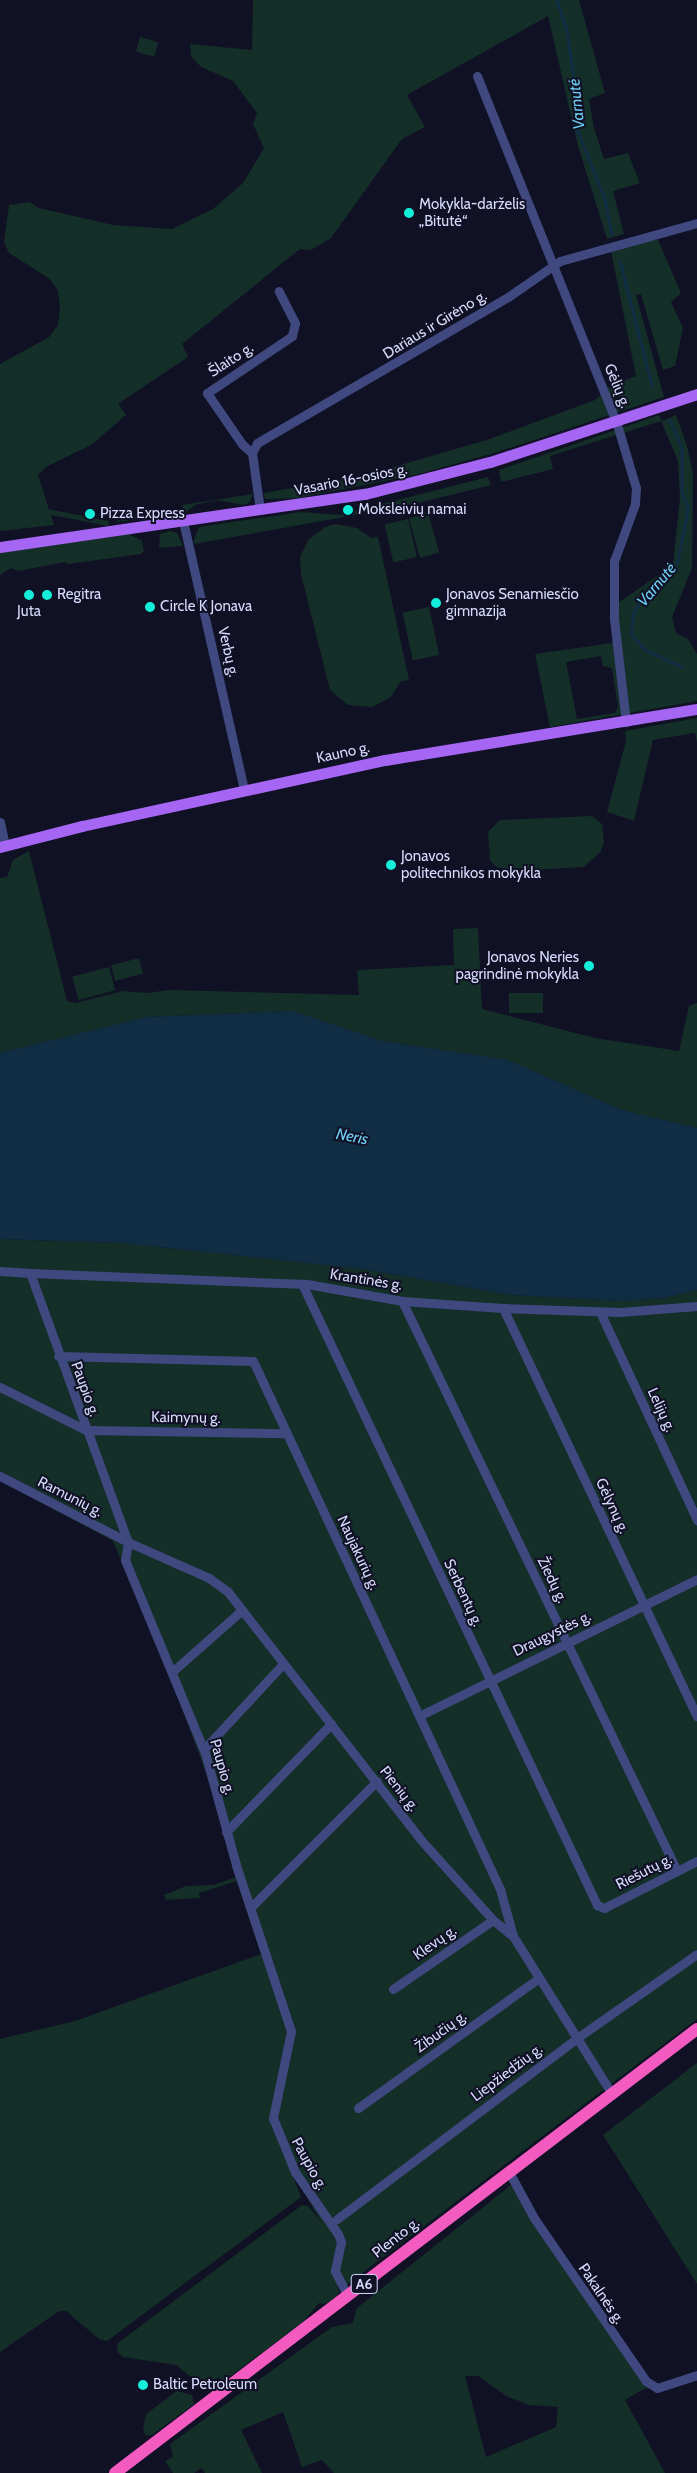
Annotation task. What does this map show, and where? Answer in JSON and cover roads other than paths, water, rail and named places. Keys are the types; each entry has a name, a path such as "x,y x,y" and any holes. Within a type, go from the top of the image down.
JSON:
{"highway":[{"name":"Plento g.","path":"115,2473 697,2029"}],"main road":[{"name":"Vasario 16-osios g.","path":"0,547 343,498 416,483 697,394"},
{"name":"Kauno g.","path":"3,847 244,790 400,757 626,722 697,709"}],"street":[{"name":"Gėlių g.","path":"477,76 616,421 636,488 635,504 614,562 614,619 626,722"},
{"name":"Dariaus ir Girėno g.","path":"252,452 257,443 508,297 552,266 569,257 697,223"},
{"name":"Šlaito g.","path":"252,452 242,444 207,393 292,336 295,324 279,291"},
{"path":"252,452 260,510"},
{"name":"Verbų g.","path":"183,521 244,790"},
{"path":"0,822 3,847"},
{"path":"0,1271 30,1273"},
{"name":"Krantinės g.","path":"30,1273 302,1284 402,1301 503,1308 600,1312 697,1306"},
{"name":"Paupio g.","path":"30,1273 58,1356 128,1542 125,1560 204,1749 226,1832 291,2031 272,2118 299,2179 338,2234 341,2242 335,2271 348,2296"},
{"name":"Serbentų g.","path":"302,1284 595,1902 604,1908"},
{"name":"Žiedų g.","path":"402,1301 677,1872"},
{"name":"Gėlynų g.","path":"503,1308 697,1716"},
{"name":"Lelijų g.","path":"600,1312 697,1520"},
{"name":"Naujakurių g.","path":"58,1356 253,1361 500,1889 513,1936"},
{"path":"0,1387 86,1430"},
{"name":"Kaimynų g.","path":"86,1430 286,1433"},
{"name":"Ramunių g.","path":"0,1476 128,1542"},
{"name":"Pienių g.","path":"128,1542 208,1578 228,1592 377,1781 421,1840 493,1920 513,1936 612,2094"},
{"name":"Draugystės g.","path":"419,1716 489,1679 697,1579"},
{"path":"172,1672 242,1610"},
{"path":"204,1749 284,1664"},
{"path":"226,1832 331,1724"},
{"path":"251,1907 377,1781"},
{"name":"Riešutų g.","path":"604,1908 697,1861"},
{"name":"Klevų g.","path":"393,1989 493,1920"},
{"name":"Liepžiedžių g.","path":"337,2219 577,2038 697,1954"},
{"name":"Žibučių g.","path":"358,2108 539,1978"},
{"name":"Pakalnės g.","path":"509,2172 534,2218 646,2381 657,2388 697,2375"}],"water":[{"name":"Neris","path":"293,1011 382,1041 508,1060 622,1110 697,1128 697,1290 664,1298 622,1301 511,1295 362,1269 122,1243 0,1239 0,1053 146,1017"}],"waterway":[{"name":"Varnutė","path":"557,0 567,31 579,110 578,131 605,199 612,234"},
{"name":"Varnutė","path":"620,260 652,386"},
{"name":"Varnutė","path":"670,420 682,448 682,492 688,508 687,517 677,564 638,606 633,615 632,635 646,650 682,667"}],"place":[{"name":"Mokykla-darželis „Bitutė“","path":"409,213"},
{"name":"Moksleivių namai","path":"348,510"},
{"name":"Pizza Express","path":"90,514"},
{"name":"Juta","path":"29,595"},
{"name":"Regitra","path":"47,595"},
{"name":"Jonavos Senamiesčio gimnazija","path":"436,603"},
{"name":"Circle K Jonava","path":"150,607"},
{"name":"Jonavos politechnikos mokykla","path":"391,865"},
{"name":"Jonavos Neries pagrindinė mokykla","path":"589,966"},
{"name":"Baltic Petroleum","path":"143,2385"}]}
